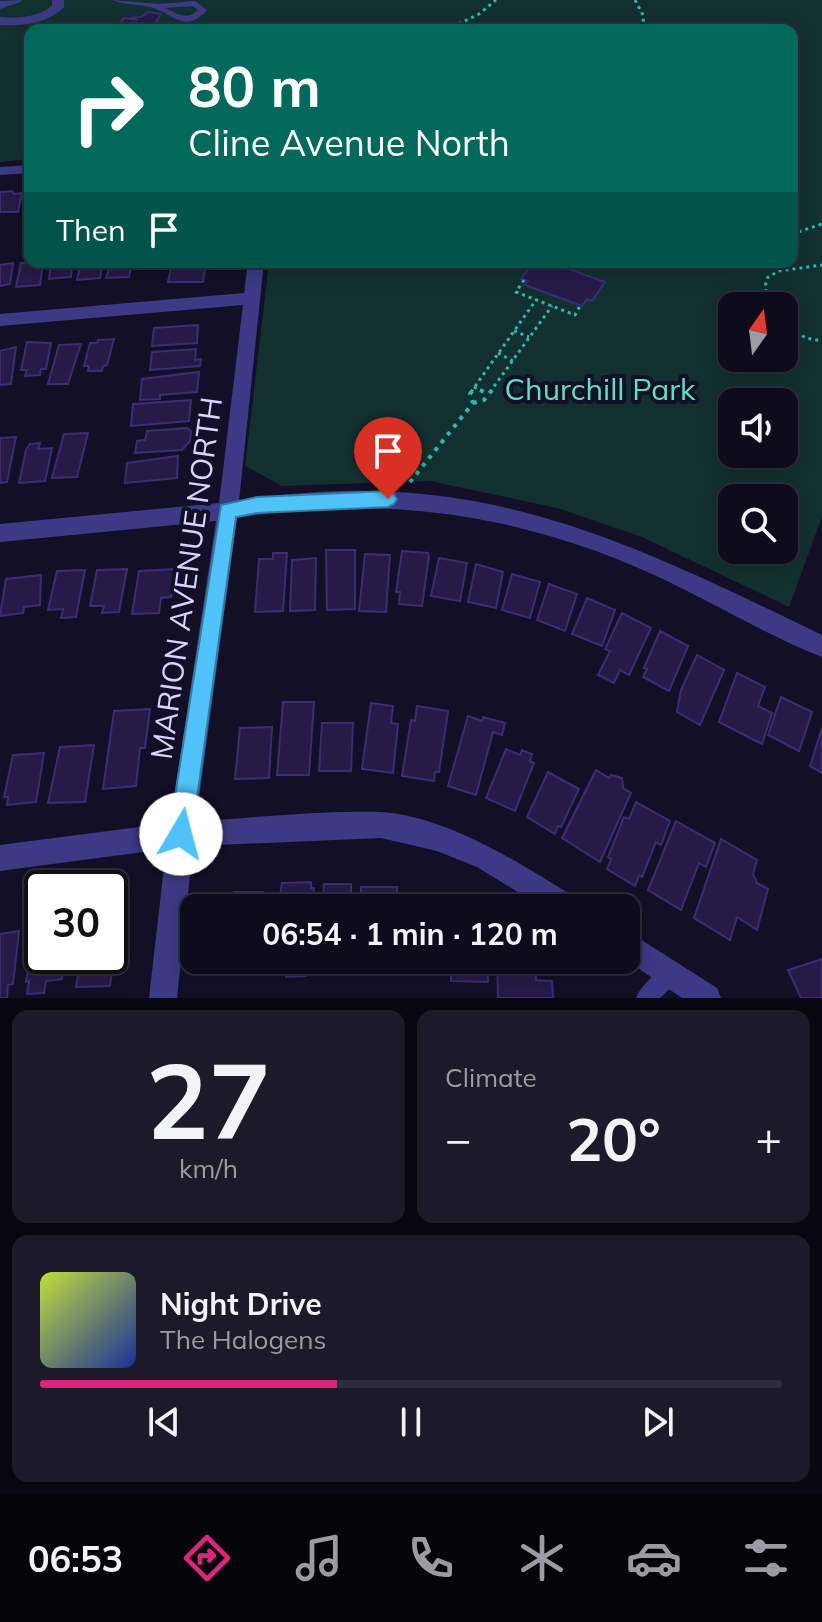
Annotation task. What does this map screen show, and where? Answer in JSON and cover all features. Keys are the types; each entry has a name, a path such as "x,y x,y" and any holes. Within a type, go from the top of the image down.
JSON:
{"street":[{"path":"0,5 16,0"},
{"path":"0,21 20,22 42,17 58,7 58,0"},
{"path":"0,171 24,169"},
{"name":"MARION AVENUE NORTH","path":"163,998 181,834 228,511 256,268"},
{"path":"0,320 253,298"},
{"path":"0,533 228,511 257,505 388,499 431,502 522,518 635,556 822,646"},
{"path":"0,858 181,834 381,825 437,838 486,858 546,894"},
{"path":"640,953 707,998"}],"lane":[{"path":"116,0 152,5 189,2 202,6 203,10 197,17 180,19 152,5"},
{"path":"646,998 671,974"}],"path":[{"path":"458,24 479,14 496,0"},
{"path":"635,0 644,17 642,24"},
{"path":"798,232 821,226"},
{"path":"766,292 768,277 779,271 822,265"},
{"path":"524,280 516,292 575,315 580,306"},
{"path":"545,304 551,295"},
{"path":"473,403 470,394 474,387 536,300"},
{"path":"409,484 473,403 484,400 489,394 552,306"},
{"path":"514,331 529,337"},
{"path":"798,333 822,341"},
{"path":"498,353 513,361"},
{"path":"474,387 489,394"}],"green space":[{"name":"Churchill Park","path":"0,0 822,0 822,517 789,607 642,537 557,508 430,481 282,486 245,466 268,268 798,268 798,24 24,24 24,160 0,162"}],"building":[{"path":"148,12 161,14 156,22 167,24 119,24 124,18 138,20 130,18 141,17"},
{"path":"12,191 14,194 22,193 18,212 0,212 0,192"},
{"path":"13,263 10,284 0,286 0,265"},
{"path":"21,263 24,263 24,268 42,268 40,285 16,287"},
{"path":"50,268 72,268 71,277 49,279"},
{"path":"80,268 102,268 100,278 77,280"},
{"path":"109,268 131,268 129,277 106,278"},
{"path":"171,268 205,268 203,282 168,282"},
{"path":"529,268 566,268 605,282 592,301 587,299 582,306 525,285 528,281 521,279"},
{"path":"198,325 197,343 152,346 154,328"},
{"path":"114,339 107,365 103,366 102,371 88,371 89,366 84,366 90,343"},
{"path":"27,342 51,343 46,369 41,369 40,375 25,376 27,370 21,370"},
{"path":"81,344 68,384 48,384 59,345"},
{"path":"16,347 11,384 0,385 0,351"},
{"path":"196,349 195,360 201,359 200,366 150,370 152,352"},
{"path":"199,372 197,392 140,400 142,379"},
{"path":"191,400 189,421 131,426 133,404"},
{"path":"187,428 191,431 190,441 182,450 135,453 137,441 145,440 147,431"},
{"path":"88,433 77,477 52,478 64,434"},
{"path":"16,437 7,482 0,483 0,438"},
{"path":"40,443 38,449 52,448 45,481 19,483 26,450 30,444"},
{"path":"178,456 177,478 125,483 127,463"},
{"path":"326,550 355,550 355,609 327,610"},
{"path":"402,551 428,553 422,606 399,604 400,592 396,592"},
{"path":"273,553 287,553 283,611 255,612 259,559 273,559"},
{"path":"365,554 390,555 386,612 359,611"},
{"path":"316,558 315,610 290,611 292,560"},
{"path":"439,558 467,563 460,601 431,596"},
{"path":"476,564 503,572 496,608 468,602"},
{"path":"127,569 119,612 102,613 104,606 90,606 97,570"},
{"path":"175,569 171,597 161,598 159,613 132,614 139,571"},
{"path":"85,570 76,617 61,618 63,609 48,610 57,571"},
{"path":"512,574 540,582 530,618 502,610"},
{"path":"41,575 40,605 24,607 23,613 0,616 6,579"},
{"path":"549,584 577,594 565,631 537,620"},
{"path":"587,598 615,610 602,646 572,634"},
{"path":"622,613 651,628 629,675 620,670 614,683 598,675 610,651 605,649"},
{"path":"660,631 688,646 669,691 643,677"},
{"path":"697,655 724,670 700,725 677,712 681,690"},
{"path":"737,673 765,687 758,706 772,713 762,744 719,722"},
{"path":"781,697 812,712 799,751 768,735"},
{"path":"283,702 314,702 309,775 277,775"},
{"path":"371,703 393,706 391,723 398,724 393,773 362,769"},
{"path":"417,706 448,711 439,772 435,772 434,781 402,776 411,720 415,721"},
{"path":"150,709 145,748 140,748 136,786 103,789 114,711"},
{"path":"468,716 505,723 502,735 493,732 476,795 448,786"},
{"path":"322,723 353,723 351,771 319,771"},
{"path":"272,727 269,778 235,779 240,728"},
{"path":"822,728 822,773 810,766"},
{"path":"94,745 85,802 48,803 60,747"},
{"path":"506,749 520,755 522,750 532,754 530,761 534,763 515,811 486,798"},
{"path":"44,753 36,802 7,805 8,797 4,797 13,755"},
{"path":"596,770 609,778 611,775 622,778 623,788 631,793 600,862 562,838"},
{"path":"548,772 579,789 555,834 527,817"},
{"path":"636,802 670,821 661,845 656,842 642,877 639,875 635,886 607,869 611,859 608,857 624,817 629,819"},
{"path":"676,821 715,843 706,867 699,863 681,910 648,890"},
{"path":"721,839 757,860 753,874 757,883 768,889 757,930 737,917 730,940 694,918"},
{"path":"311,882 314,894 280,894 282,883"},
{"path":"324,884 351,884 351,894 323,894"},
{"path":"361,887 397,887 397,894 361,894"},
{"path":"234,892 263,892 263,894"},
{"path":"19,931 13,984 8,985 7,998 0,998 0,934"},
{"path":"822,959 822,998 801,998 788,970"},
{"path":"27,974 63,974 62,979 46,981 44,993 27,994 29,981 26,982"},
{"path":"78,974 112,974 110,986 76,987"},
{"path":"286,974 306,974 306,976 286,977"},
{"path":"451,974 488,974 488,982 451,981"},
{"path":"497,974 536,974 536,980 552,981 553,998 498,998"}],"route":[{"path":"181,834 228,511 257,505 388,499"}]}
